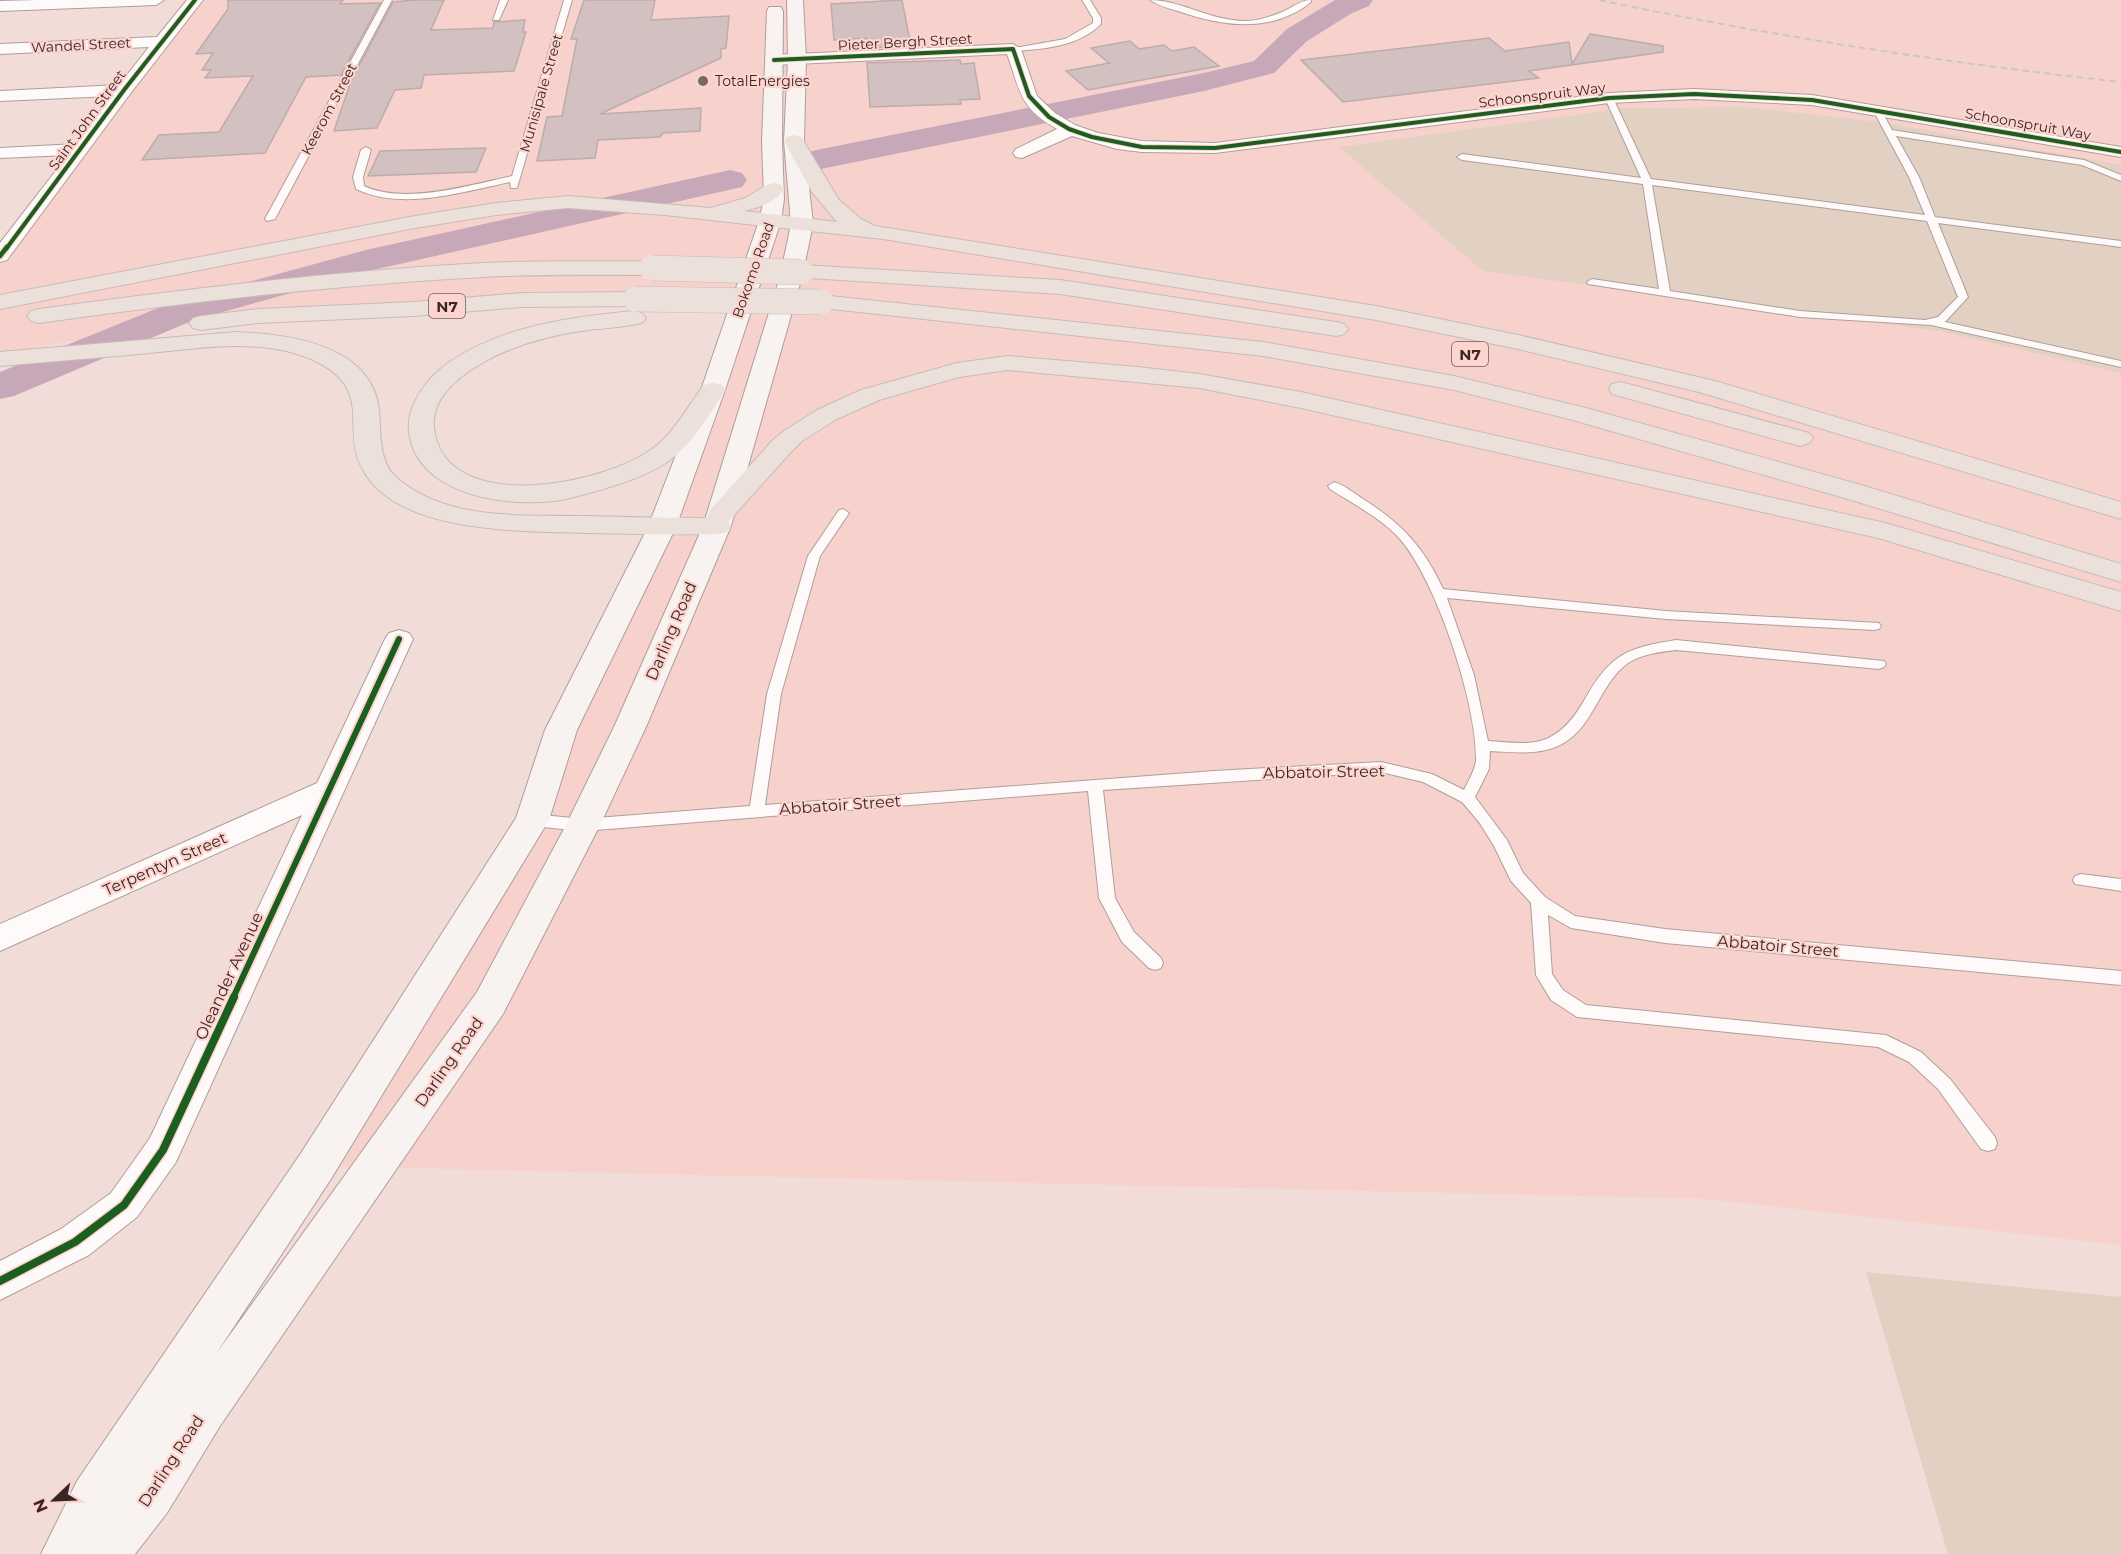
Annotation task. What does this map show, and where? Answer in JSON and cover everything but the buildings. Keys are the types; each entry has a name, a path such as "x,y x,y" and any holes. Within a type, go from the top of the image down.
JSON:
{"highway":[{"path":"794,141 826,199 857,224 883,233"},
{"path":"702,213 745,205 774,189"},
{"path":"0,302 415,222 496,209 568,202 665,209 883,233 1376,313 1518,342 1706,387 2121,511"},
{"name":"N7","path":"0,321 122,304 335,281 485,270 652,268 801,272 1060,287 1408,341 1600,383 2121,527"},
{"name":"N7","path":"0,354 123,332 259,316 413,309 523,300 636,308"},
{"path":"712,390 665,451 615,479 555,493 513,494 480,489 452,476 431,459 423,444 422,411 438,386 455,369 489,350 534,332 636,308 819,312 906,328 1066,344 1229,367 1387,396 1644,455 1781,493 1885,531 2121,602"},
{"name":"N7","path":"819,312 1263,349 1454,383 1634,429 1851,491 2121,573"},
{"path":"0,358 230,340 298,345 346,367 362,387 367,409 368,439 375,469 383,480 411,500 452,515 497,522 662,527 718,521 782,446 793,436 826,415 870,395 922,378 957,370 1008,363 1092,369 1210,383 1460,434 1885,531"}],"main road":[{"name":"Bokomo Road","path":"662,527 712,390 773,210 775,0"},
{"name":"Bokomo Road","path":"718,521 791,277 802,224 794,141 797,59 795,0"},
{"name":"Darling Road","path":"104,1554 150,1496 204,1410 490,1003 583,825 630,727 718,521"},
{"path":"66,1554 94,1498 316,1166 532,820 561,730 662,527"}],"street":[{"path":"0,6 156,0"},
{"name":"Saint John Street","path":"0,256 124,90 195,0"},
{"name":"Wandel Street","path":"0,49 162,42"},
{"name":"Pieter Bergh Street","path":"774,60 1013,49"},
{"name":"Schoonspruit Way","path":"1013,49 1032,100 1063,126 1110,141 1174,149 1215,148 1609,98 1746,95 1812,100 2121,152"},
{"path":"0,96 124,90"},
{"path":"1022,153 1063,126"},
{"path":"0,153 82,149"},
{"name":"Oleander Avenue","path":"10,1276 75,1242 124,1205 163,1150 399,639"},
{"name":"Terpentyn Street","path":"0,938 330,790"}],"lane":[{"name":"Keerom Street","path":"270,219 388,0"},
{"path":"496,18 504,0"},
{"name":"Munisipale Street","path":"366,150 358,177 358,187 366,193 378,196 440,193 515,182 568,0"},
{"name":"Pieter Bergh Street","path":"1013,49 1052,47 1090,30 1097,24 1097,18 1086,0"},
{"path":"1154,0 1215,22 1233,25 1256,23 1293,11 1307,2 1306,0"},
{"path":"1609,98 1647,180 1665,293"},
{"path":"1877,110 1914,177 1963,297 1941,320 1931,322"},
{"path":"1888,132 2084,163 2121,178"},
{"path":"1462,157 2121,244"},
{"path":"1592,282 1800,314 1931,322 2121,364"},
{"path":"1334,486 1403,535 1421,558 1437,593 1467,671 1481,746 1483,762 1467,798"},
{"path":"757,811 774,694 804,590 814,556 843,513"},
{"path":"1437,593 1666,615 1874,626"},
{"path":"1481,746 1542,746 1566,734 1587,711 1602,683 1622,661 1648,650 1676,645 1879,664"},
{"name":"Abbatoir Street","path":"532,820 583,825 1214,776 1381,767 1427,778 1467,798 1501,844 1517,877 1539,901 1571,922 1665,936 2121,978"},
{"path":"1095,786 1107,898 1128,937 1155,963"},
{"path":"2081,880 2121,885"},
{"path":"1539,901 1544,975 1557,995 1582,1012 1880,1040 1915,1057 1944,1084 1988,1143"}],"shaded area":[{"path":"195,0 2121,0 2121,1245 1705,1199 316,1166 532,820 662,527 741,303 636,299 259,316 123,332 0,354 0,256"},
{"path":"1745,107 1880,122 2121,165 2121,373 1940,331 1483,271 1339,147 1627,108"},
{"path":"1866,1272 2121,1297 2121,1554 1948,1554"}],"waterway":[{"path":"821,159 1204,82 1264,67 1297,35 1342,7 1359,0"},
{"path":"0,387 181,312 366,261 730,180"}],"railway":[{"path":"1599,0 1859,47 2121,82"}],"cycle path":[{"path":"0,256 124,90 195,0"},
{"path":"774,60 1013,49 1029,96 1049,117 1069,129 1092,137 1142,147 1215,148 1609,98 1694,94 1812,100 2121,152"},
{"path":"0,1281 75,1242 124,1205 163,1150 399,639"}],"place":[{"name":"TotalEnergies","path":"703,81"}]}
